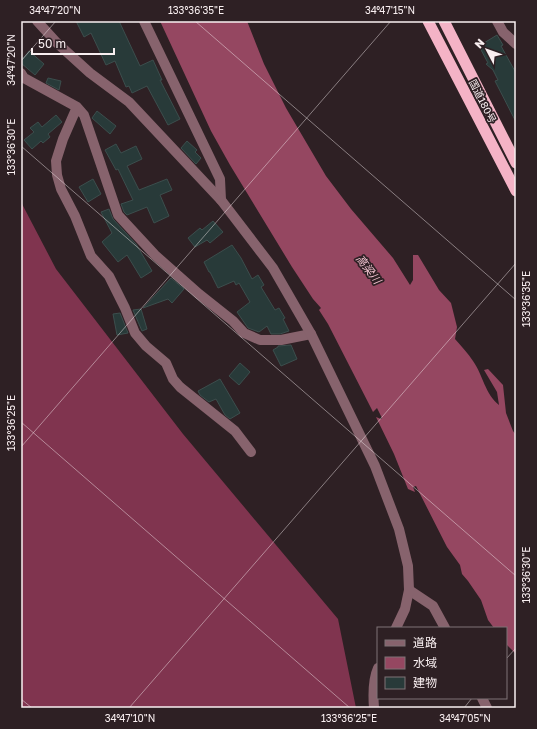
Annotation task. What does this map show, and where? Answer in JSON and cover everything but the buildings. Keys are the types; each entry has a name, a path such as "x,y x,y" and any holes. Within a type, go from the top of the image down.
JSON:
{"highway":[{"name":"国道180号","path":"428,21 516,191"},
{"name":"国道180号","path":"444,21 516,163"}],"street":[{"path":"37,21 57,43 90,73 129,102 221,200 273,268 311,334 378,473 399,529 408,566 409,590 405,609 396,627"},
{"path":"144,21 220,179 221,200"},
{"path":"497,21 503,32 516,44"},
{"path":"21,73 24,78 77,107 84,115 118,215 155,255 199,294 233,321 244,333 260,340 280,340 311,334"},
{"path":"77,107 63,139 56,161 57,175 61,189 75,216 91,256 109,276 125,308 135,333 146,346 166,363 173,379 235,431 251,452"},
{"path":"409,590 433,606 444,627"},
{"path":"374,708 373,697 377,670"},
{"path":"483,699 488,708"}],"shaded area":[{"path":"21,202 56,269 183,434 338,619 356,708 21,708"}],"water":[{"name":"高梁川","path":"160,21 247,21 264,64 286,108 326,176 351,209 393,258 410,285 413,280 413,255 418,255 439,290 451,303 457,327 455,339 471,358 487,390 494,401 499,405 497,392 484,370 488,369 503,385 506,413 516,435 516,654 507,645 507,627 493,627 488,620 481,600 462,574 460,565 447,547 416,486 413,487 415,492 408,489 394,454 376,417 382,418 377,408 373,412 328,324 319,310 321,308 313,299 292,267 211,131"}]}
